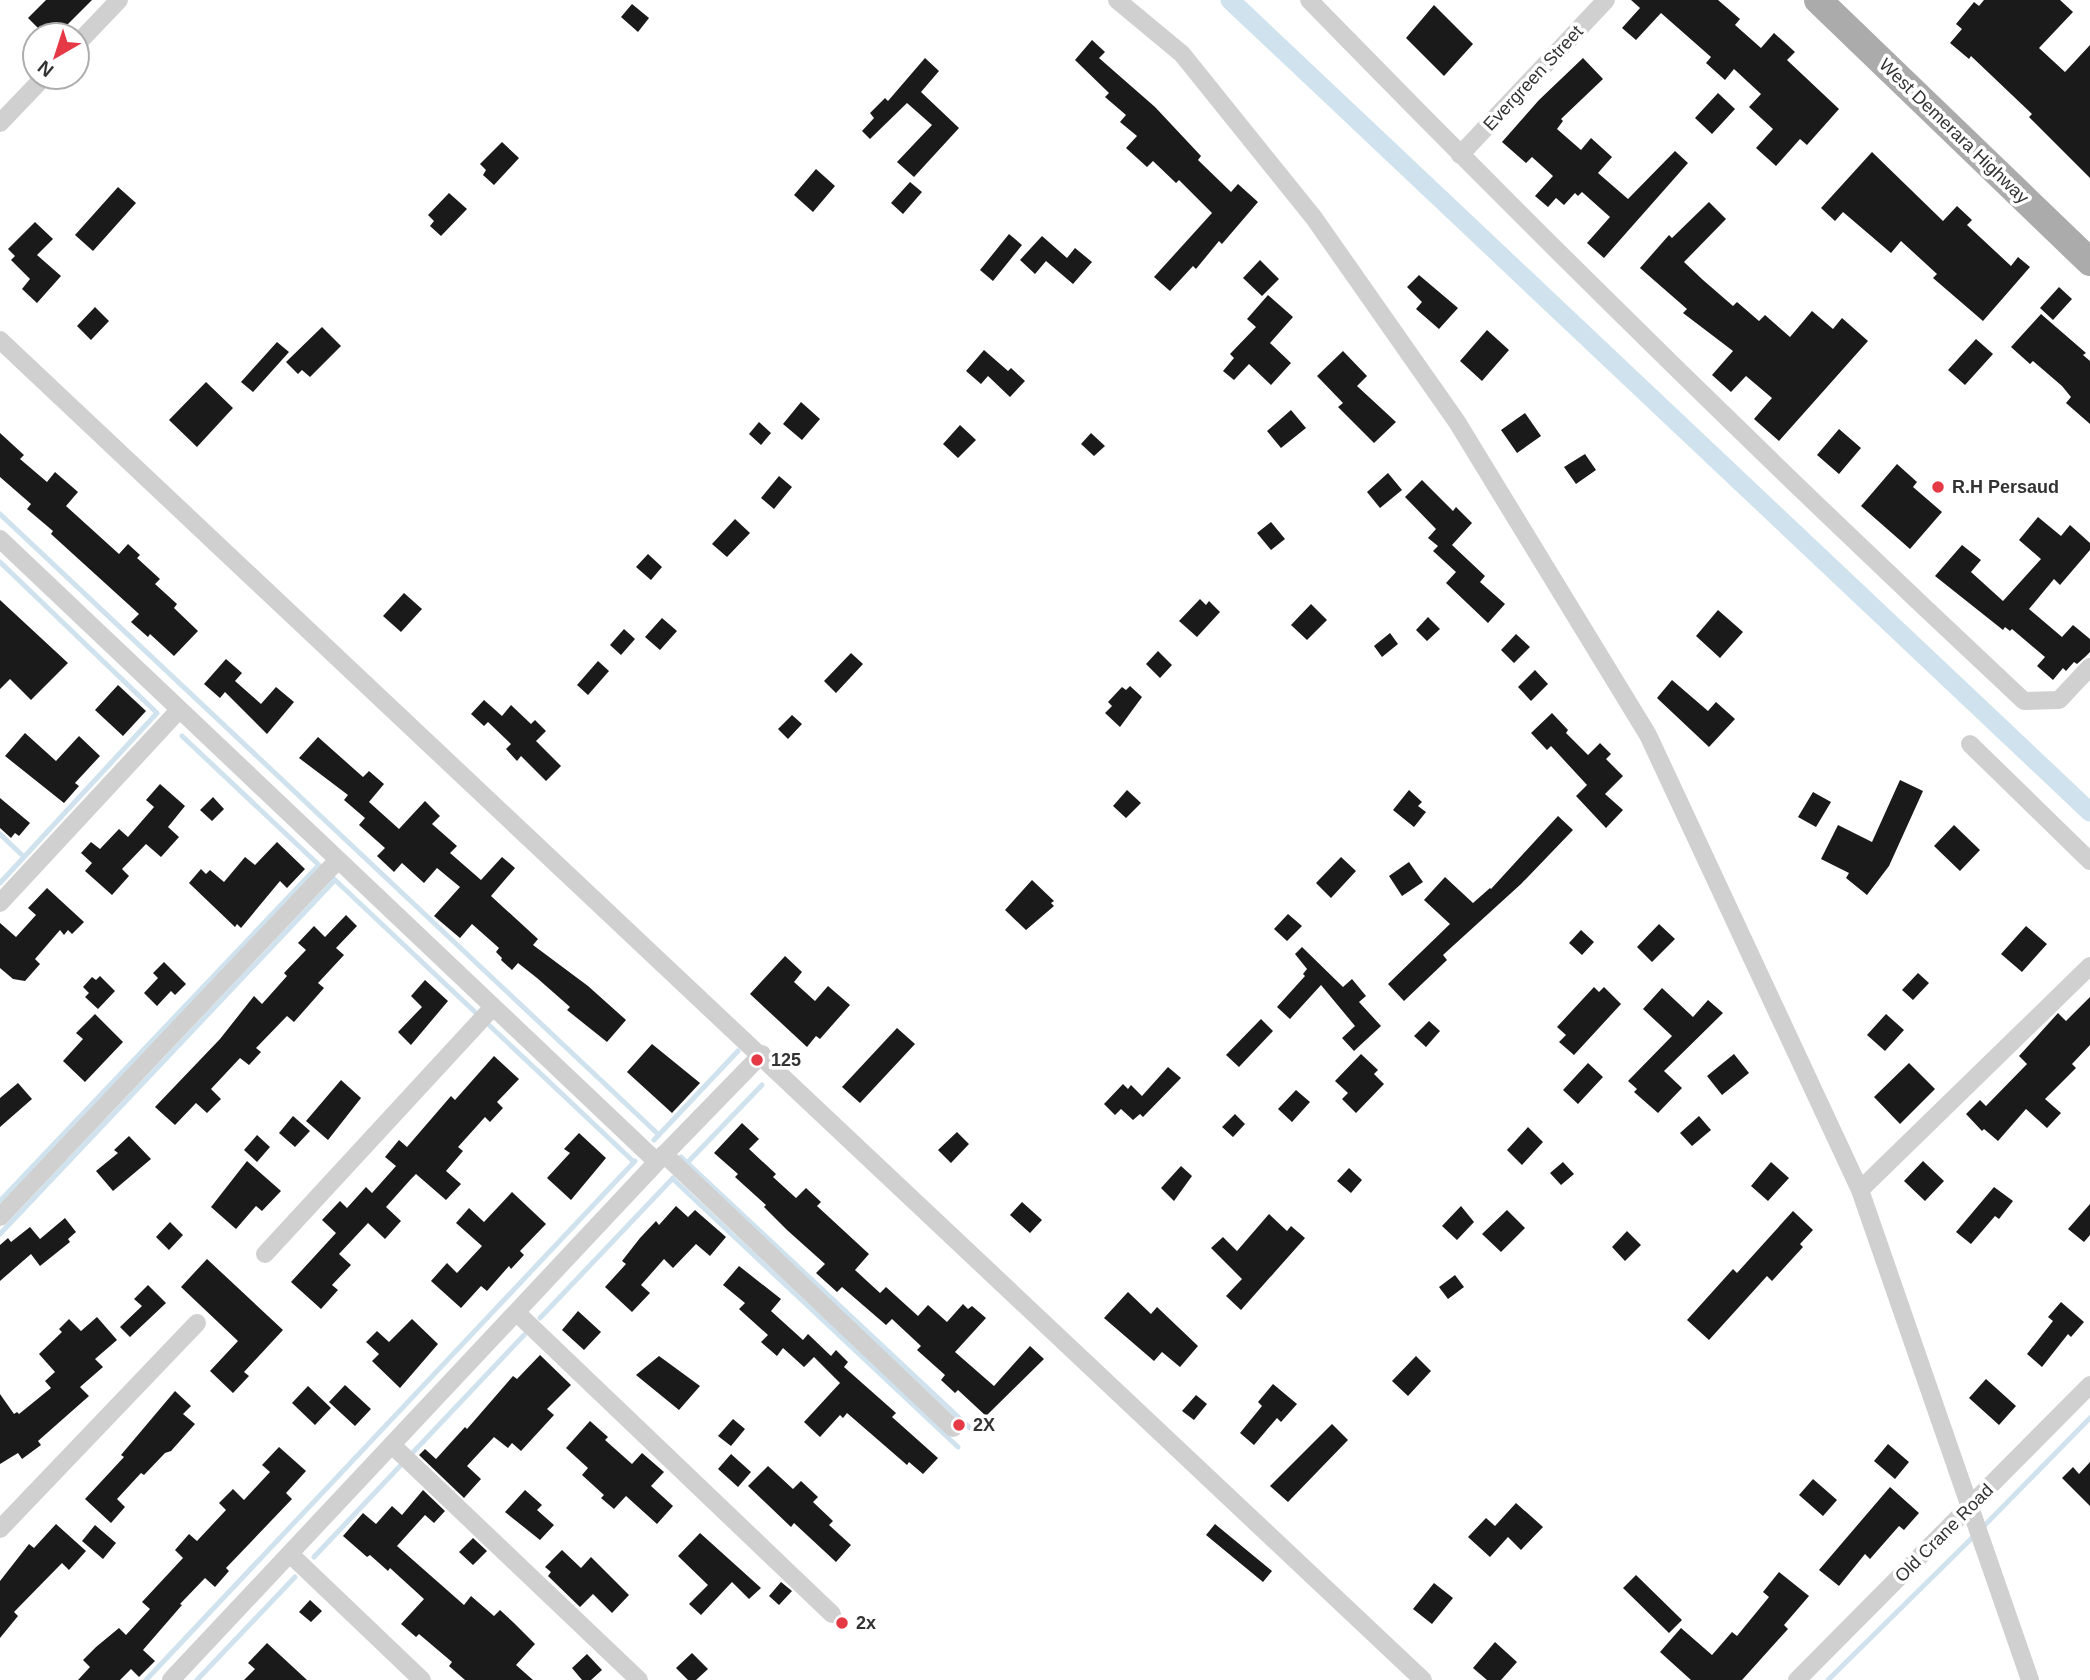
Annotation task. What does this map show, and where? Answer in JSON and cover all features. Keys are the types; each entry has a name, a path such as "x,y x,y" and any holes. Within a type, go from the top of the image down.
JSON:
{"main road":[{"name":"West Demerara Highway","path":"1818,0 2090,262"}],"street":[{"path":"91,29 119,0"},
{"path":"1117,0 1191,64 1314,218 1457,422 1648,735 1860,1190 2030,1680"},
{"path":"1309,0 1460,155 1862,550 2024,701 2059,700 2090,667"},
{"name":"Evergreen Street","path":"1460,155 1606,0"},
{"path":"0,123 31,91"},
{"path":"0,340 762,1054 1423,1680"},
{"path":"0,540 493,1007 953,1428"},
{"path":"0,903 179,710"},
{"path":"1970,744 2090,861"},
{"path":"0,1217 338,860"},
{"path":"1860,1190 2090,966"},
{"path":"265,1254 493,1007"},
{"path":"171,1680 660,1158 762,1054"},
{"path":"517,1312 832,1614"},
{"path":"0,1529 197,1324"},
{"name":"Old Crane Road","path":"1797,1680 2090,1385"},
{"path":"392,1445 639,1680"},
{"path":"290,1554 422,1680"}],"building":[{"path":"46,0 92,0 71,21 31,21 28,18"},
{"path":"1631,0 1718,0 1740,19 1735,25 1761,48 1774,33 1795,52 1787,60 1839,109 1807,145 1800,139 1776,166 1756,148 1773,129 1749,107 1761,94 1734,69 1725,80 1706,63 1711,57 1661,13 1636,40 1622,28 1640,8"},
{"path":"1984,0 2060,0 2073,12 2039,48 2065,72 2090,45 2090,178 2029,117 2032,114 1971,56 1969,59 1950,43 1962,29 1956,24 1974,2 1979,6"},
{"path":"632,4 649,18 638,32 621,17"},
{"path":"1434,5 1473,44 1444,76 1406,38"},
{"path":"1092,40 1105,52 1099,58 1155,107 1201,156 1198,160 1231,192 1238,184 1258,202 1222,244 1219,241 1196,269 1193,266 1170,291 1154,277 1212,213 1179,180 1176,183 1153,161 1147,167 1126,148 1137,136 1120,122 1126,115 1105,97 1109,93 1075,60"},
{"path":"925,58 939,71 921,92 959,128 914,177 897,162 932,125 907,103 870,139 862,131 874,118 870,113 885,98 888,101"},
{"path":"1583,58 1603,79 1561,119 1563,121 1557,129 1581,150 1591,138 1612,157 1598,173 1628,199 1675,151 1688,163 1604,258 1587,243 1610,217 1582,192 1578,196 1575,193 1564,205 1556,198 1548,207 1535,196 1553,176 1532,157 1526,163 1502,142 1539,100"},
{"path":"1718,93 1735,109 1712,134 1695,118"},
{"path":"502,142 519,158 494,185 483,175 486,170 480,164"},
{"path":"1872,152 1943,221 1957,206 1972,220 1967,225 2011,266 2018,257 2030,267 1983,321 1933,278 1937,274 1901,241 1891,253 1843,212 1835,221 1821,208"},
{"path":"816,169 835,186 813,212 794,195"},
{"path":"910,182 922,192 903,214 891,203"},
{"path":"118,187 136,203 93,251 75,235"},
{"path":"449,193 467,209 441,236 430,226 434,221 428,215"},
{"path":"1709,202 1726,219 1684,262 1703,280 1733,306 1737,302 1759,321 1765,315 1790,337 1812,311 1833,329 1842,318 1868,341 1779,441 1754,419 1772,398 1746,376 1731,392 1712,375 1733,351 1683,313 1687,309 1640,268 1669,235 1672,238"},
{"path":"35,222 53,239 37,255 61,276 37,303 22,289 30,279 11,260 15,256 8,249"},
{"path":"1009,234 1022,245 993,281 980,270"},
{"path":"1042,236 1067,258 1075,248 1092,262 1073,284 1046,261 1035,274 1020,260"},
{"path":"1260,260 1279,279 1262,296 1243,278"},
{"path":"1419,275 1458,308 1439,329 1416,309 1422,302 1407,287"},
{"path":"2059,287 2072,299 2053,320 2040,308"},
{"path":"1268,295 1293,317 1270,343 1291,363 1271,385 1249,364 1234,380 1223,371 1234,358 1230,354 1256,327 1247,319"},
{"path":"95,307 109,321 91,340 77,326"},
{"path":"2041,314 2086,353 2083,355 2090,361 2090,424 2066,403 2071,397 2062,386 2033,361 2030,364 2011,347"},
{"path":"322,327 341,346 310,377 302,370 298,374 286,362"},
{"path":"1487,330 1509,350 1482,381 1460,361"},
{"path":"1976,339 1993,354 1965,385 1948,370"},
{"path":"277,342 289,352 253,392 241,382"},
{"path":"984,350 1008,371 1011,368 1025,381 1010,397 988,376 981,384 966,371"},
{"path":"1343,351 1367,376 1357,386 1396,422 1374,443 1338,407 1343,403 1317,376"},
{"path":"206,382 233,408 197,447 169,420"},
{"path":"801,402 820,419 802,440 783,424"},
{"path":"1291,410 1306,428 1281,448 1267,431"},
{"path":"1525,413 1541,436 1517,453 1501,430"},
{"path":"759,422 771,433 761,445 749,434"},
{"path":"960,425 976,440 958,458 943,444"},
{"path":"1839,429 1861,448 1839,474 1817,455"},
{"path":"0,433 24,455 20,459 47,482 55,472 78,492 66,506 119,554 128,544 140,555 137,558 160,579 155,584 177,604 174,608 198,631 174,656 150,634 148,637 131,622 139,614 51,534 53,531 27,509 31,504 0,477"},
{"path":"1091,433 1105,446 1094,456 1081,444"},
{"path":"1585,454 1596,470 1576,484 1564,467"},
{"path":"1897,464 1917,482 1913,487 1942,512 1910,549 1861,506"},
{"path":"1388,473 1402,490 1380,508 1367,492"},
{"path":"779,476 792,487 774,509 761,498"},
{"path":"1422,480 1453,511 1456,507 1472,523 1452,545 1485,576 1480,582 1505,604 1488,623 1446,583 1456,572 1433,551 1438,546 1428,538 1436,529 1405,497"},
{"path":"2038,517 2061,536 2070,525 2090,543 2090,550 2060,585 2054,579 2029,609 2062,637 2073,625 2090,639 2090,652 2066,671 2063,668 2053,680 2037,666 2045,657 2012,629 2010,631 2005,627 2003,630 1935,576 1962,545 1981,560 1971,572 2003,601 2041,559 2019,540"},
{"path":"735,519 750,533 727,557 712,544"},
{"path":"1271,522 1285,539 1271,550 1257,533"},
{"path":"648,554 662,567 651,580 636,567"},
{"path":"404,593 422,609 401,632 383,616"},
{"path":"1200,599 1206,605 1209,601 1220,612 1197,637 1179,621"},
{"path":"0,600 68,663 31,700 10,679 0,689"},
{"path":"1311,604 1327,620 1307,640 1291,625"},
{"path":"1718,610 1743,632 1720,658 1696,636"},
{"path":"1428,617 1440,629 1427,641 1416,630"},
{"path":"662,618 677,631 660,650 645,637"},
{"path":"624,629 635,639 621,655 610,645"},
{"path":"1390,633 1398,644 1382,657 1374,646"},
{"path":"1516,634 1530,647 1514,663 1501,650"},
{"path":"1158,651 1172,665 1160,678 1146,664"},
{"path":"851,653 863,664 836,693 824,681"},
{"path":"226,659 242,673 235,681 261,704 276,687 294,702 267,734 225,692 220,698 204,684"},
{"path":"598,661 609,671 588,695 577,685"},
{"path":"1535,670 1548,684 1531,701 1518,687"},
{"path":"1672,680 1708,711 1716,702 1735,719 1709,747 1657,698"},
{"path":"118,685 146,711 123,736 95,710"},
{"path":"1130,686 1142,697 1120,727 1105,713 1112,706 1108,702 1122,687 1126,690"},
{"path":"484,700 502,716 511,705 531,724 535,720 546,731 536,741 561,766 546,781 521,756 517,761 506,749 511,744 488,722 484,726 471,714"},
{"path":"1552,713 1568,730 1566,733 1588,755 1600,743 1611,754 1606,759 1623,776 1605,794 1623,810 1606,828 1576,796 1587,785 1551,746 1547,750 1531,733"},
{"path":"792,715 802,724 788,739 778,729"},
{"path":"25,733 56,761 79,736 100,756 75,783 79,786 64,803 5,756"},
{"path":"318,737 363,777 369,771 384,784 369,802 399,829 425,801 440,816 432,824 457,846 450,853 481,880 502,857 515,868 491,896 538,939 533,945 588,986 626,1020 607,1042 567,1010 570,1007 518,963 512,970 496,952 499,948 472,924 460,938 434,916 460,887 437,868 424,883 402,863 394,872 377,856 385,848 359,825 365,818 344,800 348,795 299,758"},
{"path":"1900,780 1923,791 1889,866 1867,895 1846,878 1849,873 1821,859 1838,825 1872,842"},
{"path":"160,784 185,806 168,827 179,837 161,857 146,844 122,869 129,876 112,895 85,871 92,863 81,853 91,842 100,849 119,829 128,837 154,807 146,800"},
{"path":"1127,790 1141,803 1126,818 1113,806"},
{"path":"1409,790 1422,802 1418,806 1426,812 1414,827 1393,810"},
{"path":"1813,792 1831,802 1816,827 1798,817"},
{"path":"213,797 224,809 212,821 200,810"},
{"path":"0,798 30,823 19,836 15,833 11,838 0,828"},
{"path":"1558,816 1573,830 1521,884 1443,955 1447,960 1404,1001 1388,984 1450,924 1424,900 1445,877 1473,903 1491,889"},
{"path":"1954,825 1980,850 1960,871 1934,846"},
{"path":"277,842 305,869 287,888 280,881 241,928 237,924 235,927 189,883 201,869 206,874 210,870 224,882 245,857 255,865"},
{"path":"1341,857 1356,871 1331,898 1316,883"},
{"path":"1409,862 1423,882 1402,896 1389,876"},
{"path":"1032,880 1054,901 1051,903 1054,906 1026,930 1005,910"},
{"path":"47,888 84,922 72,934 68,930 64,935 60,930 35,959 40,964 25,981 13,979 0,968 0,923 16,937 36,915 28,908"},
{"path":"1288,914 1302,926 1287,941 1274,929"},
{"path":"346,915 357,926 336,948 344,955 318,983 324,988 294,1022 287,1016 256,1048 261,1052 249,1065 240,1058 211,1089 221,1099 207,1113 196,1103 175,1125 155,1107 220,1039 254,996 262,1004 287,976 284,973 306,950 298,943 314,926 325,937"},
{"path":"1659,924 1675,939 1652,962 1637,947"},
{"path":"2026,926 2047,944 2022,972 2001,954"},
{"path":"1581,930 1594,942 1582,955 1569,943"},
{"path":"1302,947 1343,987 1352,979 1366,996 1359,1002 1381,1026 1354,1051 1342,1038 1355,1026 1321,985 1290,1019 1277,1007 1305,976 1303,974 1307,969 1295,954"},
{"path":"785,956 802,972 794,982 815,1001 828,986 850,1005 820,1039 816,1036 807,1047 750,994"},
{"path":"164,962 186,984 175,995 171,991 157,1006 144,993 158,978 153,973"},
{"path":"1918,973 1929,983 1913,1000 1902,990"},
{"path":"100,976 115,991 98,1009 85,997 89,993 83,987 92,977 96,980"},
{"path":"425,980 448,1001 411,1045 398,1032 422,1007 411,996"},
{"path":"1594,987 1599,992 1604,987 1621,1004 1574,1055 1559,1042 1566,1035 1557,1027"},
{"path":"1662,988 1693,1017 1708,1000 1723,1013 1664,1071 1682,1088 1658,1113 1634,1092 1637,1089 1628,1081 1672,1036 1643,1009"},
{"path":"2090,997 2090,1045 2072,1064 2076,1068 2045,1099 2061,1113 2047,1128 2026,1109 1998,1141 1984,1129 1982,1131 1966,1114 1980,1100 1986,1106 2027,1064 2019,1056 2058,1013 2066,1021"},
{"path":"95,1014 123,1042 85,1082 63,1061 83,1039 76,1033"},
{"path":"1886,1014 1904,1030 1885,1051 1867,1035"},
{"path":"1261,1019 1273,1031 1239,1067 1226,1055"},
{"path":"1429,1021 1440,1031 1426,1047 1414,1036"},
{"path":"897,1028 915,1044 860,1103 842,1087"},
{"path":"652,1044 700,1083 672,1113 627,1072"},
{"path":"1361,1054 1378,1070 1374,1074 1384,1084 1356,1113 1342,1099 1348,1093 1335,1081"},
{"path":"1734,1054 1749,1073 1722,1095 1707,1076"},
{"path":"494,1056 519,1079 497,1102 503,1108 490,1122 485,1117 458,1147 463,1151 446,1171 461,1184 446,1200 416,1174 386,1207 401,1221 385,1239 368,1223 339,1254 351,1265 332,1285 338,1290 321,1309 291,1282 336,1233 322,1220 340,1201 347,1208 366,1187 372,1193 396,1166 385,1157 399,1140 407,1147 451,1096 455,1100"},
{"path":"1588,1063 1603,1077 1578,1104 1563,1090"},
{"path":"1909,1063 1935,1089 1900,1124 1874,1097"},
{"path":"1168,1067 1181,1078 1143,1117 1140,1114 1133,1120 1121,1109 1115,1115 1104,1104 1123,1084 1128,1089 1131,1085 1142,1096"},
{"path":"341,1080 361,1098 328,1140 306,1121"},
{"path":"18,1083 32,1099 0,1127 0,1098"},
{"path":"1296,1090 1310,1102 1292,1122 1278,1109"},
{"path":"1235,1114 1245,1124 1233,1137 1222,1127"},
{"path":"293,1116 310,1131 295,1147 279,1133"},
{"path":"1699,1116 1711,1130 1692,1146 1680,1133"},
{"path":"742,1123 759,1139 749,1149 776,1174 773,1177 796,1198 806,1188 821,1202 817,1206 869,1254 855,1270 880,1293 886,1287 918,1316 928,1305 947,1322 963,1304 968,1309 972,1306 986,1318 955,1352 994,1386 1030,1346 1044,1359 986,1416 958,1390 955,1393 941,1380 945,1375 917,1350 921,1346 892,1319 886,1325 842,1287 837,1292 816,1273 825,1264 764,1207 766,1205 735,1177 738,1174 714,1153"},
{"path":"1528,1127 1543,1142 1522,1165 1507,1150"},
{"path":"957,1132 969,1144 951,1163 938,1150"},
{"path":"579,1133 606,1158 571,1200 547,1178 570,1153 564,1149"},
{"path":"257,1135 270,1147 257,1162 244,1150"},
{"path":"129,1136 151,1159 113,1191 96,1171 118,1153 114,1150"},
{"path":"247,1161 281,1191 262,1211 256,1206 236,1229 211,1207"},
{"path":"1923,1161 1944,1181 1925,1201 1904,1181"},
{"path":"1563,1162 1574,1174 1561,1185 1550,1173"},
{"path":"1771,1162 1789,1178 1768,1201 1751,1186"},
{"path":"1181,1166 1192,1176 1174,1201 1161,1188"},
{"path":"1349,1168 1362,1180 1351,1193 1337,1181"},
{"path":"1994,1187 2013,1201 1999,1219 1995,1216 1971,1244 1956,1232"},
{"path":"512,1192 546,1224 520,1251 524,1255 511,1269 509,1266 487,1291 481,1286 461,1308 431,1281 447,1263 457,1273 482,1246 456,1223 469,1208 484,1222"},
{"path":"1022,1202 1042,1220 1030,1233 1010,1215"},
{"path":"2090,1204 2090,1235 2084,1242 2068,1229"},
{"path":"676,1206 688,1217 695,1210 726,1237 710,1256 696,1244 673,1268 664,1259 641,1285 650,1293 632,1312 605,1287 626,1264 622,1261 640,1238 656,1221 659,1225"},
{"path":"1461,1206 1474,1222 1457,1240 1442,1226"},
{"path":"1507,1210 1525,1228 1501,1252 1482,1234"},
{"path":"1793,1211 1813,1230 1800,1244 1803,1247 1772,1281 1767,1276 1709,1340 1687,1320 1733,1269 1737,1273"},
{"path":"1269,1214 1287,1231 1291,1226 1305,1238 1241,1310 1226,1296 1242,1279 1211,1248 1223,1237 1237,1251"},
{"path":"65,1218 76,1232 68,1239 70,1242 40,1266 31,1254 0,1281 0,1245 8,1238 11,1242 30,1227 40,1239"},
{"path":"170,1222 183,1235 169,1250 156,1237"},
{"path":"1627,1231 1641,1245 1625,1261 1612,1247"},
{"path":"207,1259 283,1330 244,1372 249,1376 233,1393 210,1371 238,1341 181,1287"},
{"path":"739,1266 781,1299 771,1311 803,1340 808,1334 831,1356 836,1350 848,1362 844,1367 896,1413 892,1417 938,1458 923,1474 909,1462 907,1465 847,1413 843,1418 840,1415 820,1437 804,1422 840,1383 814,1357 804,1367 783,1348 777,1356 761,1342 768,1335 739,1309 745,1303 723,1285"},
{"path":"1455,1275 1464,1287 1448,1299 1439,1287"},
{"path":"148,1285 166,1303 130,1337 120,1327 142,1306 134,1299"},
{"path":"1128,1292 1151,1314 1157,1307 1198,1346 1180,1367 1162,1352 1154,1361 1104,1318"},
{"path":"2061,1302 2084,1322 2071,1337 2068,1334 2042,1367 2027,1354 2053,1321 2048,1317"},
{"path":"578,1311 601,1332 584,1350 562,1330"},
{"path":"97,1317 117,1340 95,1359 103,1367 80,1387 89,1396 38,1441 41,1445 22,1459 18,1453 0,1464 0,1394 14,1414 19,1414 51,1388 45,1381 55,1372 39,1354 62,1332 59,1329 69,1319 81,1331"},
{"path":"412,1319 438,1344 400,1388 372,1361 379,1354 366,1342 377,1331 389,1342"},
{"path":"540,1355 571,1385 547,1409 554,1415 521,1451 512,1443 508,1448 494,1437 467,1466 481,1479 464,1498 419,1455 425,1449 436,1459 465,1427 467,1429 513,1376 517,1379"},
{"path":"659,1356 700,1386 679,1410 636,1375"},
{"path":"1416,1356 1431,1371 1408,1396 1392,1381"},
{"path":"1986,1379 2016,1406 1999,1425 1969,1398"},
{"path":"1273,1384 1297,1404 1281,1422 1277,1418 1254,1445 1240,1433 1262,1406 1258,1402"},
{"path":"345,1385 371,1409 355,1426 329,1402"},
{"path":"308,1386 331,1408 315,1425 292,1403"},
{"path":"175,1391 191,1406 183,1414 195,1424 171,1451 165,1453 144,1475 141,1473 117,1499 125,1507 111,1523 85,1499 124,1457 121,1455"},
{"path":"1196,1395 1207,1404 1194,1420 1182,1411"},
{"path":"733,1419 745,1429 731,1446 718,1436"},
{"path":"590,1421 608,1437 605,1440 632,1464 642,1453 664,1472 651,1486 673,1506 657,1524 626,1496 614,1509 601,1498 604,1495 582,1475 588,1468 566,1448"},
{"path":"1332,1424 1348,1440 1288,1502 1270,1486"},
{"path":"1888,1444 1909,1462 1895,1479 1874,1461"},
{"path":"279,1447 306,1471 286,1493 292,1499 226,1568 229,1571 215,1587 205,1578 180,1604 182,1605 143,1650 155,1661 139,1677 131,1669 120,1680 78,1680 90,1667 83,1660 96,1647 119,1628 126,1635 150,1609 142,1602 183,1558 175,1550 189,1534 197,1541 226,1510 219,1503 233,1489 244,1500 270,1472 262,1465"},
{"path":"731,1454 751,1472 738,1487 718,1469"},
{"path":"2090,1462 2090,1506 2062,1478 2073,1467 2079,1474"},
{"path":"768,1466 793,1489 801,1481 818,1497 813,1502 833,1521 829,1525 851,1545 836,1562 794,1523 791,1527 748,1486"},
{"path":"1813,1479 1837,1500 1823,1516 1799,1495"},
{"path":"1890,1487 1919,1513 1904,1530 1899,1526 1870,1559 1865,1554 1839,1586 1819,1570"},
{"path":"423,1490 445,1511 434,1523 425,1515 397,1546 464,1605 471,1596 494,1616 500,1610 514,1623 535,1644 516,1665 533,1680 465,1680 449,1666 452,1662 419,1634 416,1637 401,1624 424,1599 390,1568 388,1571 370,1555 367,1557 343,1536 363,1513 376,1524 392,1506 402,1515"},
{"path":"525,1490 542,1505 537,1510 554,1525 540,1540 505,1512"},
{"path":"1516,1503 1543,1527 1521,1550 1508,1537 1490,1557 1468,1537 1486,1518 1495,1526"},
{"path":"56,1524 86,1551 69,1570 62,1563 14,1612 18,1616 0,1638 0,1581 29,1544 34,1548"},
{"path":"1215,1524 1272,1571 1263,1582 1206,1535"},
{"path":"95,1525 116,1543 103,1559 82,1541"},
{"path":"700,1533 761,1588 749,1599 732,1582 701,1615 689,1604 708,1585 678,1556"},
{"path":"473,1538 487,1551 473,1565 459,1552"},
{"path":"562,1550 581,1568 591,1557 629,1595 612,1613 593,1594 580,1607 548,1576 551,1572 545,1567"},
{"path":"1779,1572 1809,1596 1784,1625 1788,1629 1742,1680 1691,1680 1660,1652 1681,1628 1712,1655 1732,1632 1737,1636 1769,1597 1763,1592"},
{"path":"1636,1575 1682,1620 1669,1633 1623,1588"},
{"path":"781,1582 792,1591 779,1605 769,1596"},
{"path":"1434,1583 1453,1598 1432,1624 1413,1609"},
{"path":"310,1600 322,1611 311,1622 299,1612"},
{"path":"1495,1642 1517,1662 1501,1680 1487,1680 1473,1668"},
{"path":"267,1643 307,1680 244,1680 255,1669 248,1663"},
{"path":"692,1653 708,1669 696,1680 688,1680 676,1668"},
{"path":"587,1654 602,1670 591,1680 582,1680 572,1668"}],"waterway":[{"path":"1230,0 2090,812"},
{"path":"0,514 659,1135"},
{"path":"0,562 157,713 0,883"},
{"path":"182,736 321,867"},
{"path":"0,834 24,857"},
{"path":"0,1201 319,865"},
{"path":"334,879 476,1013"},
{"path":"0,1234 335,880"},
{"path":"490,1026 634,1162"},
{"path":"654,1140 738,1051"},
{"path":"688,1162 762,1085"},
{"path":"681,1157 971,1429"},
{"path":"146,1680 635,1161"},
{"path":"540,1318 673,1178"},
{"path":"673,1179 958,1447"},
{"path":"314,1557 524,1335"},
{"path":"1982,1528 2090,1418"},
{"path":"1828,1680 1975,1535"},
{"path":"197,1680 295,1577"}],"place":[{"name":"R.H Persaud","path":"1938,487"},
{"name":"125","path":"757,1060"},
{"name":"2X","path":"959,1425"},
{"name":"2x","path":"842,1623"}]}
